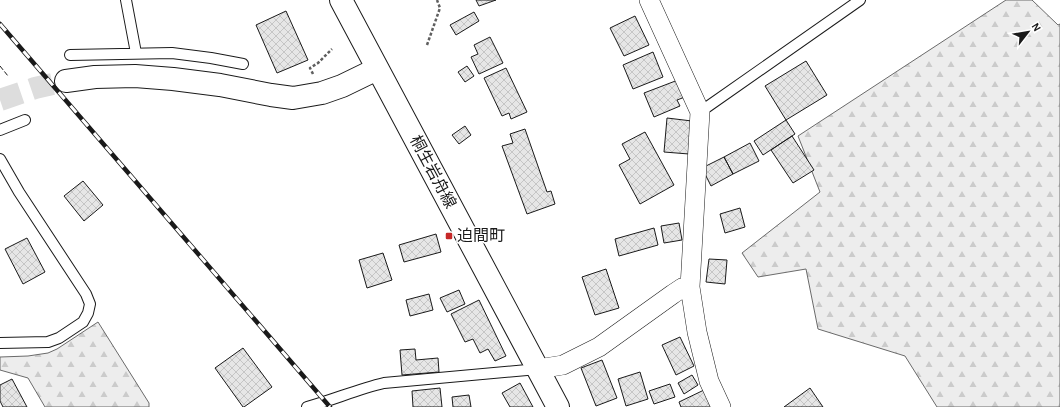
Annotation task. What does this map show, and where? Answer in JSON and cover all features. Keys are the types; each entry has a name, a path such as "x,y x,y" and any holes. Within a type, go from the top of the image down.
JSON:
{"main road":[{"name":"桐生岩舟線","path":"342,0 377,69 558,407"},
{"path":"66,81 95,77 135,76 220,85 292,98 342,86 377,69"}],"street":[{"path":"649,0 700,112 690,287 697,332 709,381 721,407"},
{"path":"538,369 563,365 599,347 682,288 690,287"}],"lane":[{"path":"126,0 136,53"},
{"path":"700,112 860,0"},
{"path":"70,55 172,53 243,64"},
{"path":"0,130 25,120"},
{"path":"0,159 19,192 86,294 90,304 88,313 83,322 59,338 48,342 0,344"},
{"path":"307,407 365,388 384,384 538,369"}],"path":[{"path":"427,45 440,8 437,0"},
{"path":"310,68 318,63 332,48"}],"green space":[{"path":"1006,0 1032,0 1058,25 1060,24 1060,407 937,407 905,356 818,329 806,269 758,277 742,253 820,192 798,136"},
{"path":"98,322 149,403 149,407 45,407 28,378 0,370 0,357 28,356 48,353 57,349"}],"building":[{"path":"476,0 496,0 479,6"},
{"path":"286,11 308,60 277,73 256,25"},
{"path":"474,12 479,21 456,35 450,25"},
{"path":"635,16 649,45 624,56 610,28"},
{"path":"490,37 503,63 479,74 471,57 478,54 474,45"},
{"path":"653,52 663,77 633,89 623,65"},
{"path":"806,61 827,95 786,120 765,86"},
{"path":"467,66 474,76 465,82 458,72"},
{"path":"506,68 527,112 511,119 509,113 502,116 484,78"},
{"path":"678,80 685,97 677,100 680,106 654,117 644,93"},
{"path":"667,118 692,121 689,154 664,152"},
{"path":"786,120 795,134 763,155 754,141"},
{"path":"465,126 471,135 459,144 452,135"},
{"path":"525,129 547,192 551,191 555,204 527,214 502,146 513,143 510,134"},
{"path":"645,132 674,185 640,204 619,165 630,159 622,144"},
{"path":"792,136 814,170 793,183 771,150"},
{"path":"750,143 759,161 733,174 724,157"},
{"path":"724,157 733,174 711,186 702,168"},
{"path":"83,181 103,205 84,221 64,196"},
{"path":"740,208 745,227 725,233 720,214"},
{"path":"679,223 682,240 664,243 661,226"},
{"path":"654,228 658,245 619,256 615,239"},
{"path":"436,234 441,252 404,262 399,245"},
{"path":"27,238 45,272 23,284 5,249"},
{"path":"383,253 392,280 367,288 359,260"},
{"path":"709,259 727,260 725,284 706,282"},
{"path":"606,269 619,308 595,315 582,277"},
{"path":"459,290 465,304 447,312 440,298"},
{"path":"429,294 433,310 410,316 406,300"},
{"path":"479,300 506,356 495,361 488,349 480,353 473,339 465,342 451,314"},
{"path":"680,337 694,366 676,375 662,345"},
{"path":"243,348 272,387 244,407 215,368"},
{"path":"415,349 416,360 438,358 439,372 402,375 400,350"},
{"path":"602,360 617,398 596,406 581,368"},
{"path":"640,372 648,399 626,406 618,379"},
{"path":"692,375 698,385 684,394 678,383"},
{"path":"12,379 27,407 3,407 0,401 0,385"},
{"path":"520,383 533,407 510,407 502,393"},
{"path":"670,384 675,397 654,404 649,391"},
{"path":"440,388 442,407 413,407 412,391"},
{"path":"810,388 823,407 784,407"},
{"path":"704,390 711,407 681,407 679,402"},
{"path":"469,395 471,407 453,407 452,397"}],"tunnel":[{"path":"0,100 35,88 66,81"}],"railway":[{"path":"0,24 330,407"}],"fence":[{"path":"0,66 8,76"}],"place":[{"name":"迫間町","path":"449,236"}]}
